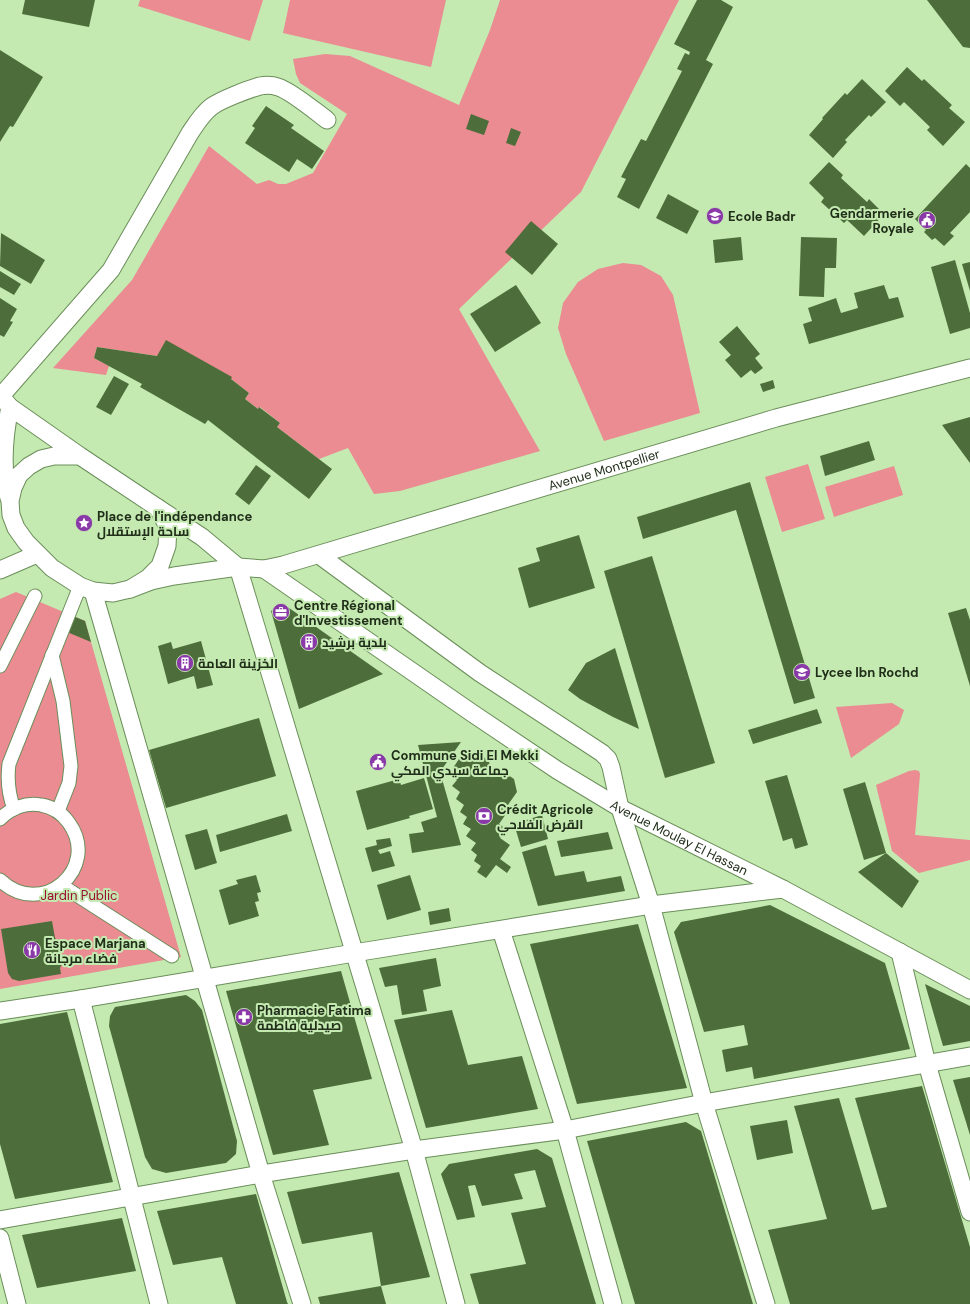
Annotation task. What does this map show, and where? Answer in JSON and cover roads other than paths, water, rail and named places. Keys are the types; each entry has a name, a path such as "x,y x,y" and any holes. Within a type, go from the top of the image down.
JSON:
{"street":[{"path":"158,508 168,527 167,546 160,566 148,578 130,588 113,593 87,589 52,568 37,554 16,528 11,515 10,501 6,484 6,426 4,399 111,270 190,133 198,121 210,108 218,102 238,94 259,86 269,85 279,87 288,92 327,120"},
{"name":"Avenue Montpellier","path":"130,588 151,581 174,576 238,567 264,569 283,565 776,418 970,368"},
{"path":"4,399 80,456 202,537 238,567 414,1150 456,1304"},
{"path":"10,501 13,488 19,475 29,466 41,459 54,456 80,456"},
{"path":"0,570 37,554"},
{"path":"319,555 480,673 602,753 608,759 620,808 651,905 704,1103 766,1304"},
{"name":"Avenue Moulay El Hassan","path":"264,569 485,722 557,770 620,808 782,890 970,990"},
{"path":"14,809 9,795 9,764 52,655 87,589"},
{"path":"87,589 206,978 261,1174 302,1304"},
{"path":"0,666 35,596"},
{"path":"52,655 63,701 71,766 69,783 58,811"},
{"path":"0,819 14,809 24,805 36,804 47,806 58,811 66,818 72,827 78,847 74,868 68,878 61,885 50,891 30,895 16,892 0,880"},
{"path":"61,885 172,956"},
{"path":"0,1011 651,905 782,890"},
{"path":"501,930 565,1130 613,1304"},
{"path":"900,952 927,1064 970,1212"},
{"path":"81,999 159,1304"},
{"path":"0,1220 261,1174 414,1150 565,1130 704,1103 970,1056"},
{"path":"0,1238 17,1304"}],"place":[{"name":"Ecole Badr","path":"715,216"},
{"name":"Gendarmerie Royale","path":"927,220"},
{"name":"Place de l'indépendance ساحة الإستقلال","path":"84,523"},
{"name":"Centre Régional d'Investissement","path":"281,612"},
{"name":"بلدية برشيد","path":"309,642"},
{"name":"الخزينة العامة","path":"185,663"},
{"name":"Lycee Ibn Rochd","path":"802,672"},
{"name":"Commune Sidi El Mekki جماعة سيدي المكي","path":"378,762"},
{"name":"Crédit Agricole القرض الفلاحي","path":"484,816"},
{"name":"Espace Marjana فضاء مرجانة","path":"32,950"},
{"name":"Pharmacie Fatima صيدلية فاطمة","path":"244,1017"}],"park label":[{"name":"Jardin Public","path":"79,895"}]}
